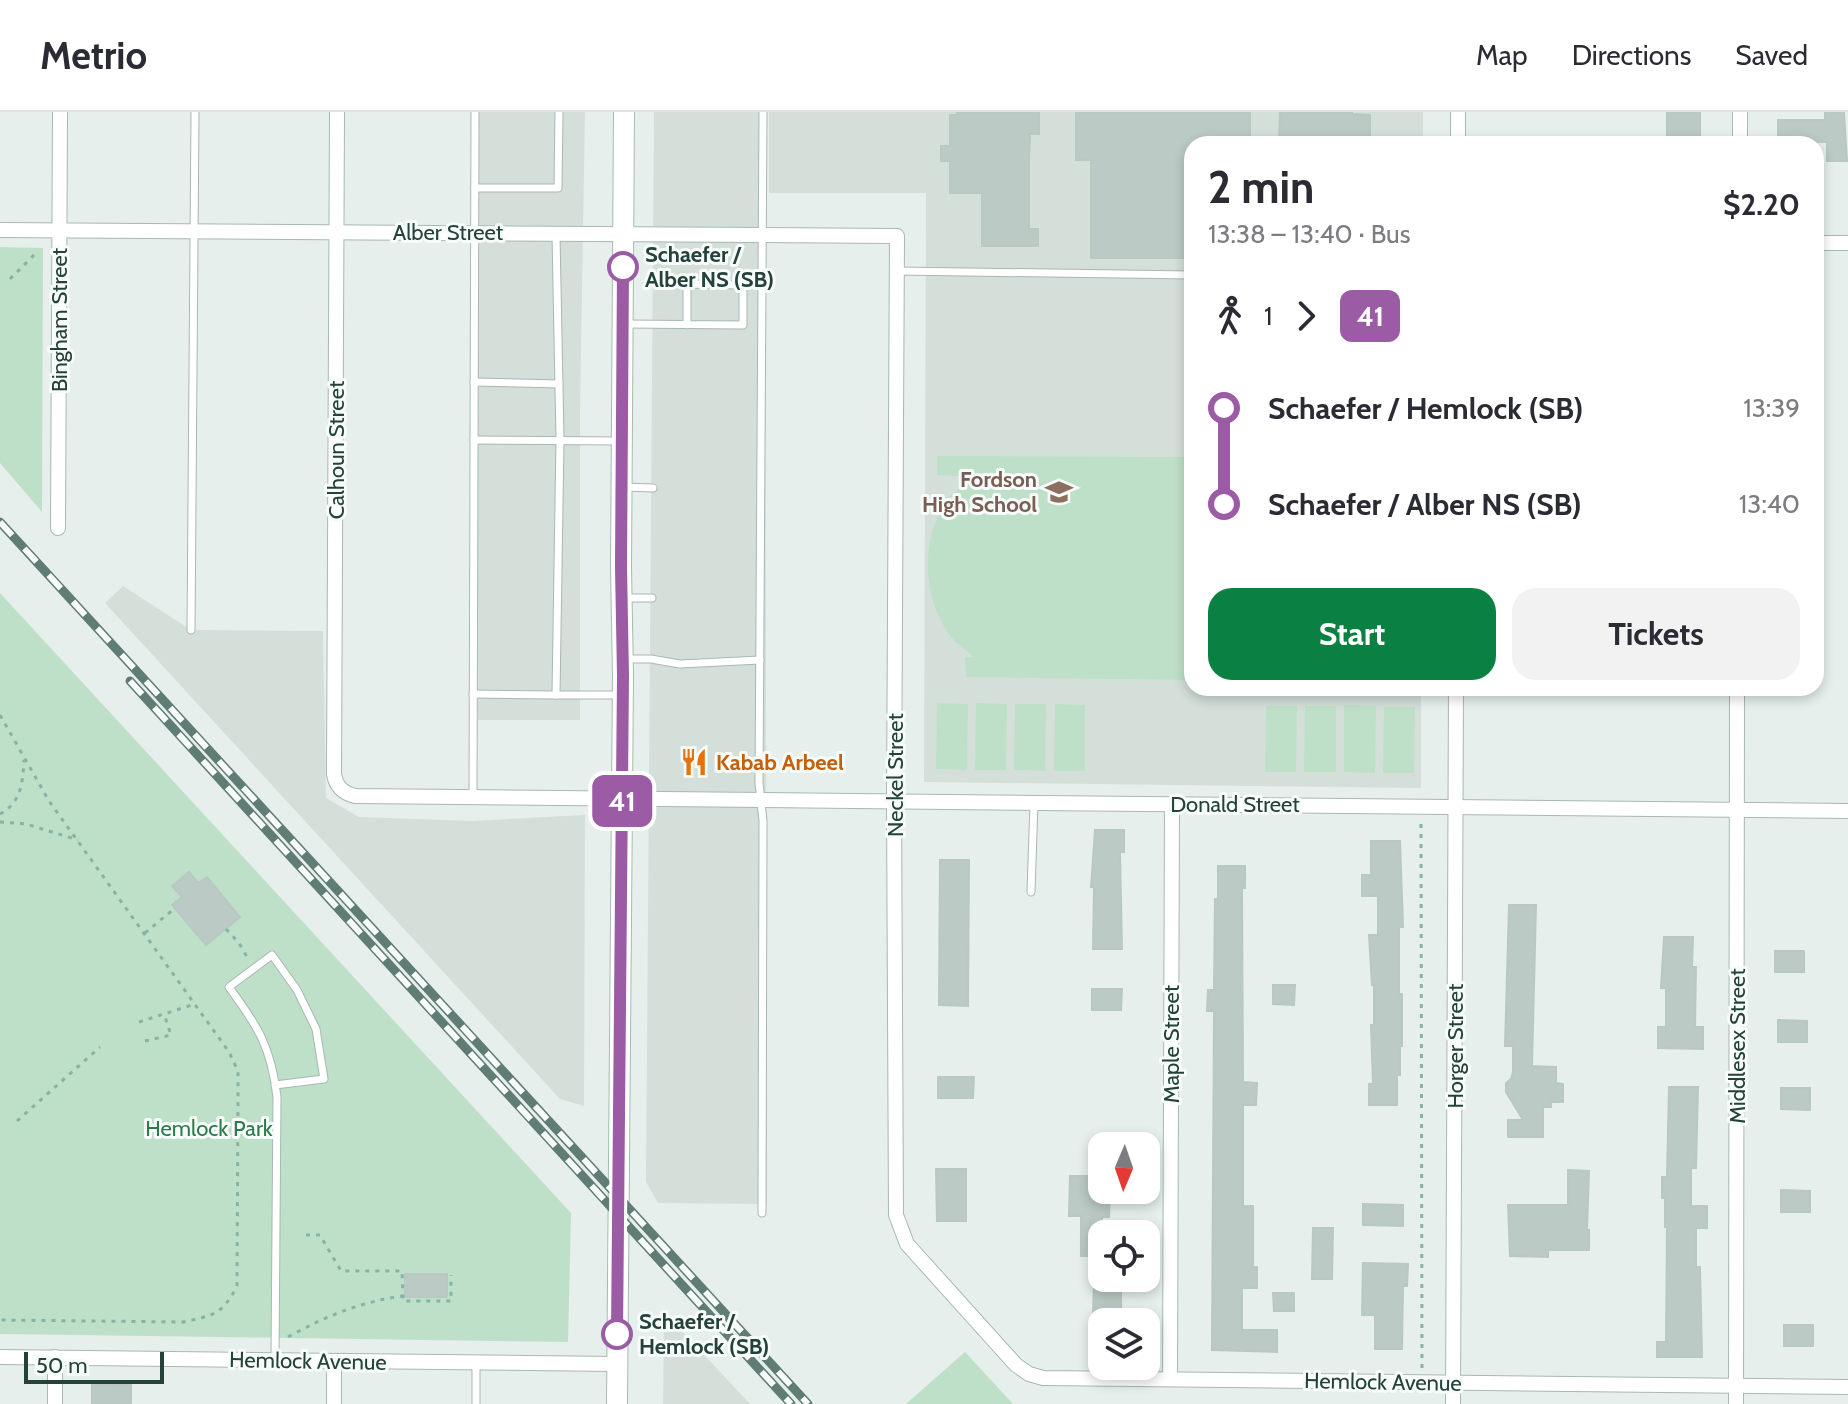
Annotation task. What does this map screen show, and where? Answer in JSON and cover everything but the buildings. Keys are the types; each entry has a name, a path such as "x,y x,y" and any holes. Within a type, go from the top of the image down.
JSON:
{"main road":[{"path":"617,1404 624,112"}],"street":[{"name":"Bingham Street","path":"58,528 60,112"},
{"name":"Calhoun Street","path":"337,112 334,774 339,787"},
{"path":"1458,112 1458,136"},
{"path":"1740,112 1740,136"},
{"name":"Alber Street","path":"0,230 897,236"},
{"name":"Neckel Street","path":"897,236 894,802 896,1215 907,1244 952,1294"},
{"path":"1824,243 1848,243"},
{"name":"Horger Street","path":"1453,1404 1456,696"},
{"name":"Middlesex Street","path":"1736,1404 1737,696"},
{"name":"Donald Street","path":"339,787 355,796 1848,811"},
{"name":"Maple Street","path":"1170,1379 1172,804"},
{"name":"Hemlock Avenue","path":"952,1294 1016,1365 1034,1377 1848,1387"},
{"name":"Hemlock Avenue","path":"0,1357 616,1364"},
{"path":"55,1357 55,1404"},
{"path":"334,1361 334,1404"}],"lane":[{"path":"191,630 195,112"},
{"path":"473,797 475,112"},
{"path":"475,188 558,188 559,112"},
{"path":"762,1213 763,821 760,800 760,660 763,112"},
{"path":"556,233 560,439 556,695"},
{"path":"897,271 1184,275"},
{"path":"623,324 687,325 743,325 743,285 687,284 687,325"},
{"path":"474,382 559,384"},
{"path":"474,440 622,442"},
{"path":"621,487 653,488"},
{"path":"621,598 652,598"},
{"path":"623,659 651,659 680,664 760,660"},
{"path":"473,694 623,696"},
{"path":"1031,892 1034,803"},
{"path":"275,1085 324,1079 316,1029 297,990 272,955 229,987 260,1030 274,1070 275,1359"},
{"path":"476,1363 476,1404"}],"path":[{"path":"10,279 38,251"},
{"path":"0,715 49,801 229,1052 238,1071 237,1286 226,1307 209,1316 183,1322 0,1320"},
{"path":"0,814 11,808 22,786 25,758"},
{"path":"1421,821 1422,1368"},
{"path":"0,822 26,824 78,840"},
{"path":"145,933 175,908"},
{"path":"226,929 247,957"},
{"path":"139,1022 195,1004"},
{"path":"145,1041 171,1035 164,1014"},
{"path":"17,1121 100,1047"},
{"path":"306,1235 320,1235 341,1271 402,1271 403,1301 451,1301 451,1275"},
{"path":"288,1337 330,1314 373,1300 403,1296"}],"shaded area":[{"path":"477,112 585,112 580,411 580,720 478,720"},
{"path":"654,112 765,112 767,1204 658,1203 646,1182"},
{"name":"Fordson High School","path":"769,112 1423,112 1423,136 1184,136 1184,696 1421,696 1421,788 924,782 926,193 769,193"},
{"path":"123,586 191,630 323,631 326,798 359,817 472,821 585,815 584,1106 560,1099 105,603"},
{"path":"664,1327 679,1328 750,1404 663,1404"}],"green space":[{"path":"0,247 43,248 42,512 0,463"},
{"path":"937,456 1184,457 1184,680 966,677 965,657 974,657 953,640 941,622 934,605 928,568 929,549 939,513 949,498 972,477 937,475"},
{"name":"Hemlock Park","path":"0,593 571,1213 568,1342 0,1334"},
{"path":"937,703 968,704 967,770 936,769"},
{"path":"976,703 1007,704 1006,770 975,770"},
{"path":"1015,704 1046,704 1045,771 1014,770"},
{"path":"1055,704 1085,705 1085,771 1054,771"},
{"path":"1344,705 1376,706 1375,773 1344,772"},
{"path":"1266,706 1297,706 1296,772 1265,772"},
{"path":"1305,706 1336,706 1336,772 1304,772"},
{"path":"1384,707 1415,707 1414,773 1383,773"},
{"path":"965,1352 1013,1404 906,1404"}],"railway":[{"path":"0,522 808,1404"},
{"path":"130,681 791,1404"}],"bus line":[{"name":"41","path":"617,1334 623,267"}],"place":[{"name":"Schaefer / Alber NS (SB)","path":"623,267"},
{"name":"Fordson High School","path":"1059,492"},
{"name":"Kabab Arbeel","path":"694,762"},
{"name":"Schaefer / Hemlock (SB)","path":"617,1334"}]}
